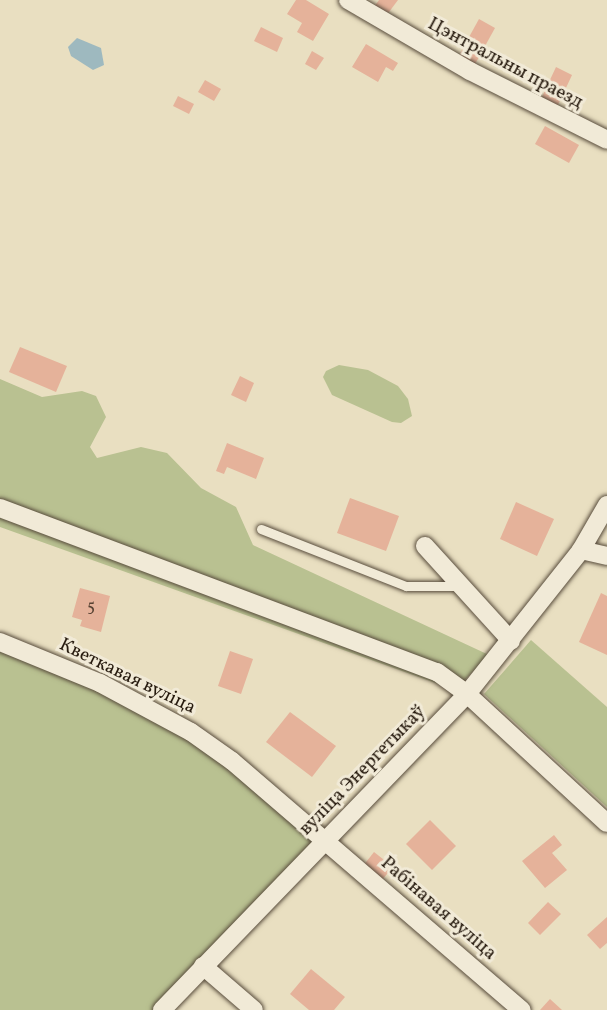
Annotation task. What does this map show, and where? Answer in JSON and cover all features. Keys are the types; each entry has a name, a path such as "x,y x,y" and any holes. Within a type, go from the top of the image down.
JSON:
{"street":[{"name":"Цэнтральны праезд","path":"348,0 500,87 607,140"},
{"name":"вуліца Энергетыкаў","path":"162,1010 467,694 581,550 607,505"},
{"path":"0,508 395,653 437,672 467,694 607,823"},
{"path":"425,546 511,641"},
{"path":"581,550 607,556"},
{"name":"Кветкавая вуліца","path":"0,642 100,683 191,732 326,840"},
{"name":"Рабінавая вуліца","path":"326,840 523,1010"},
{"path":"203,966 254,1010"}],"lane":[{"path":"261,529 406,586 461,586"}],"green space":[{"path":"339,365 368,370 398,386 408,399 412,416 401,423 392,422 332,395 323,377 326,371"},
{"path":"0,379 42,397 82,391 96,396 106,417 90,447 97,458 141,447 167,453 201,488 236,507 253,545 489,655 455,690 0,527"},
{"path":"531,640 607,707 607,807 484,694"},
{"path":"0,642 145,705 326,840 162,1010 0,1010"}],"water":[{"path":"77,38 101,48 104,65 93,70 71,56 68,47"}],"building":[{"path":"296,0 306,0 329,14 313,41 297,32 302,23 287,14"},
{"path":"379,0 398,0 386,16 374,7"},
{"path":"479,19 495,28 474,66 458,57"},
{"path":"261,27 283,38 277,52 254,41"},
{"path":"366,44 398,63 393,71 386,67 378,82 352,67"},
{"path":"312,51 324,58 316,70 305,64"},
{"path":"556,67 572,75 557,107 541,99"},
{"path":"205,80 221,89 214,101 198,92"},
{"path":"178,96 194,104 189,114 173,106"},
{"path":"545,126 579,145 569,163 535,144"},
{"path":"20,347 67,366 56,392 9,372"},
{"path":"240,376 254,383 246,402 231,395"},
{"path":"227,443 264,458 256,479 227,467 224,474 216,471"},
{"path":"350,498 399,516 386,551 337,533"},
{"path":"516,502 554,519 537,556 500,539"},
{"path":"80,588 110,596 101,632 80,626 82,620 72,617"},
{"path":"601,593 607,596 607,655 579,642"},
{"path":"230,651 253,659 241,694 218,686"},
{"path":"290,712 336,746 312,777 266,742"},
{"path":"430,820 456,846 432,870 406,844"},
{"path":"554,835 562,845 552,853 567,870 545,888 522,861"},
{"path":"374,852 393,867 381,881 363,866"},
{"path":"548,902 561,914 540,935 528,923"},
{"path":"607,917 607,943 600,949 587,935"},
{"path":"311,969 345,997 334,1010 309,1010 290,994"},
{"path":"550,999 562,1010 540,1010"}]}
